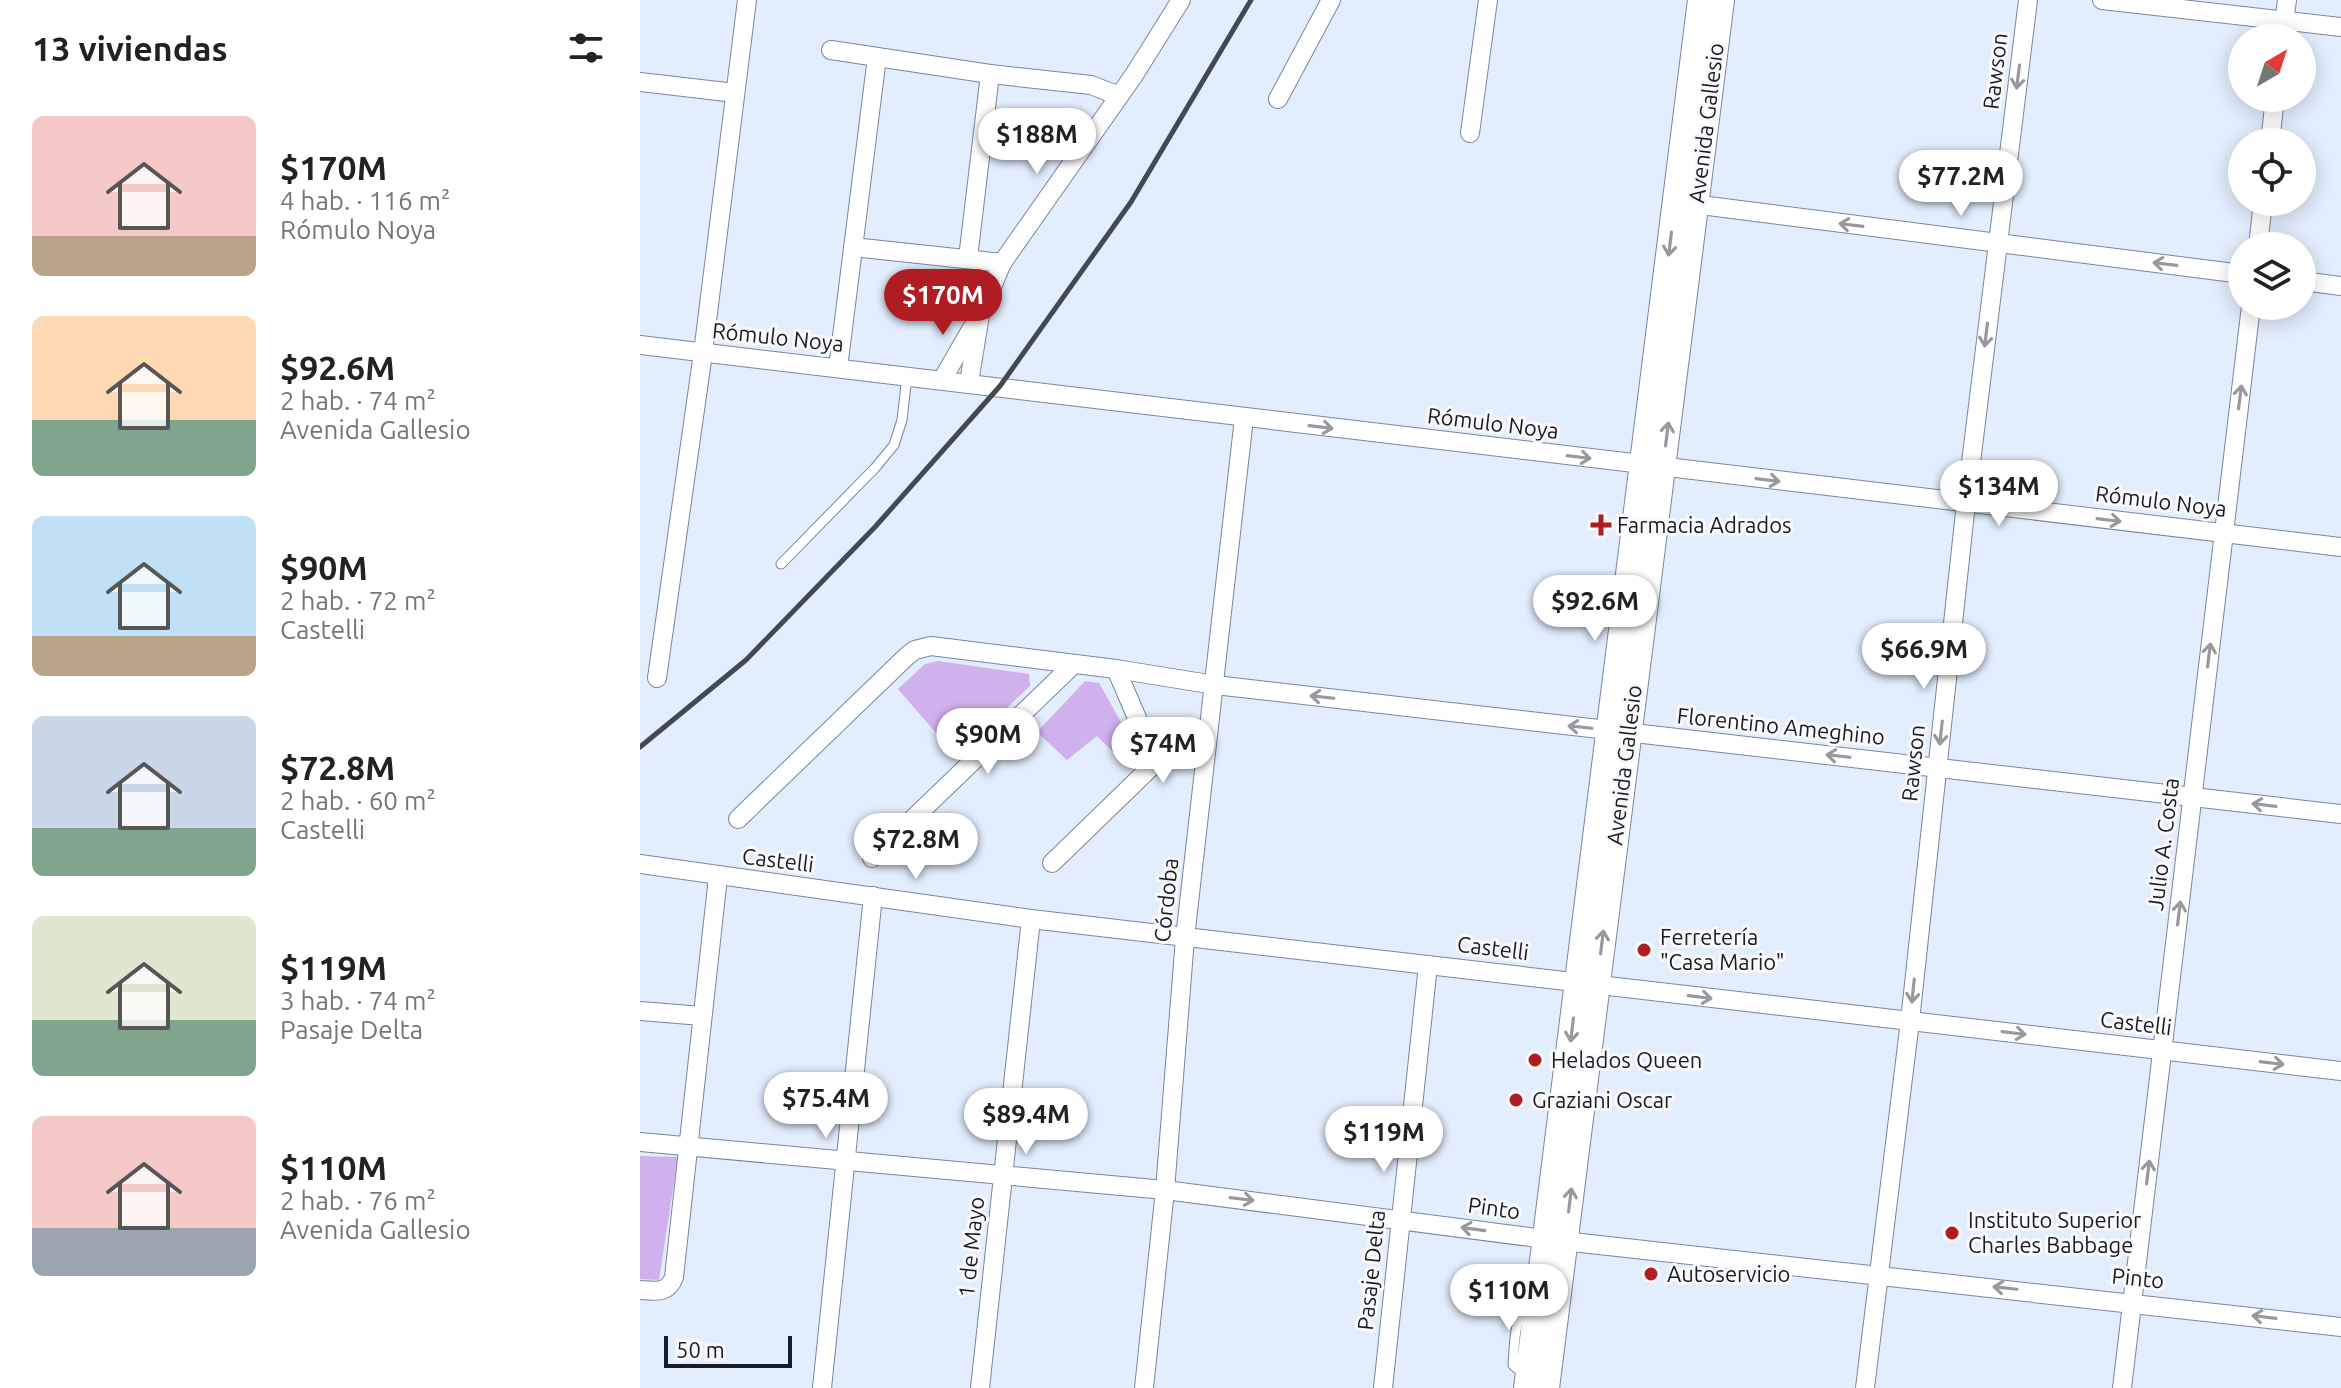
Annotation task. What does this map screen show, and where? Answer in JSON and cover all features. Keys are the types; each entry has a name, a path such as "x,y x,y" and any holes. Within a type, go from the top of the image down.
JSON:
{"main road":[{"name":"Avenida Gallesio","path":"1533,1385 1555,1240 1685,203 1701,0"},
{"name":"Avenida Gallesio","path":"1685,203 1721,0"},
{"name":"Avenida Gallesio","path":"1533,1385 1539,1292 1555,1240"}],"street":[{"path":"657,678 703,353 747,0"},
{"path":"942,380 980,315 1002,263 1119,96 1181,0"},
{"path":"1278,99 1331,0"},
{"path":"1470,133 1488,0"},
{"name":"Rawson","path":"1865,1388 1910,1021 1966,503 2028,0"},
{"path":"2102,0 2252,24"},
{"path":"2284,24 2287,0"},
{"path":"2316,28 2341,27"},
{"path":"831,50 990,74 1091,85 1119,96"},
{"path":"838,368 877,57"},
{"path":"968,258 990,74"},
{"path":"640,82 735,93"},
{"path":"1685,203 2228,272"},
{"path":"853,247 1002,263"},
{"path":"2316,283 2341,286"},
{"path":"969,383 980,315"},
{"name":"Julio A. Costa","path":"2122,1388 2249,320"},
{"name":"Rómulo Noya","path":"640,345 2341,547"},
{"name":"Córdoba","path":"1144,1388 1165,1190 1185,938 1244,418"},
{"name":"Florentino Ameghino","path":"738,819 915,650 931,646 1215,685 2341,814"},
{"path":"872,858 1074,664"},
{"path":"1052,863 1150,768 1152,753 1116,669"},
{"name":"Castelli","path":"640,864 1185,938 2341,1071"},
{"path":"640,1290 662,1291 671,1285 718,877"},
{"path":"822,1388 873,896"},
{"name":"1 de Mayo","path":"980,1388 1031,919"},
{"name":"Pasaje Delta","path":"1383,1388 1428,965"},
{"path":"640,1011 702,1016"},
{"name":"Pinto","path":"640,1142 1165,1190 1555,1240 2341,1327"}],"lane":[{"path":"781,564 894,445 902,420 907,376"}],"shaded area":[{"path":"938,661 1029,674 1030,686 956,756 898,689 925,664"},
{"path":"1085,681 1099,683 1135,747 1138,756 1127,766 1097,736 1067,760 1037,732"},
{"path":"640,1156 678,1157 659,1280 640,1279"}],"railway":[{"path":"640,747 746,660 875,527 1000,386 1131,202 1251,0"}],"place":[{"name":"Farmacia Adrados","path":"1601,525"},
{"name":"Ferretería \"Casa Mario\"","path":"1644,950"},
{"name":"Helados Queen","path":"1535,1060"},
{"name":"Graziani Oscar","path":"1516,1100"},
{"name":"Instituto Superior Charles Babbage","path":"1952,1233"},
{"name":"Autoservicio","path":"1651,1274"}]}
